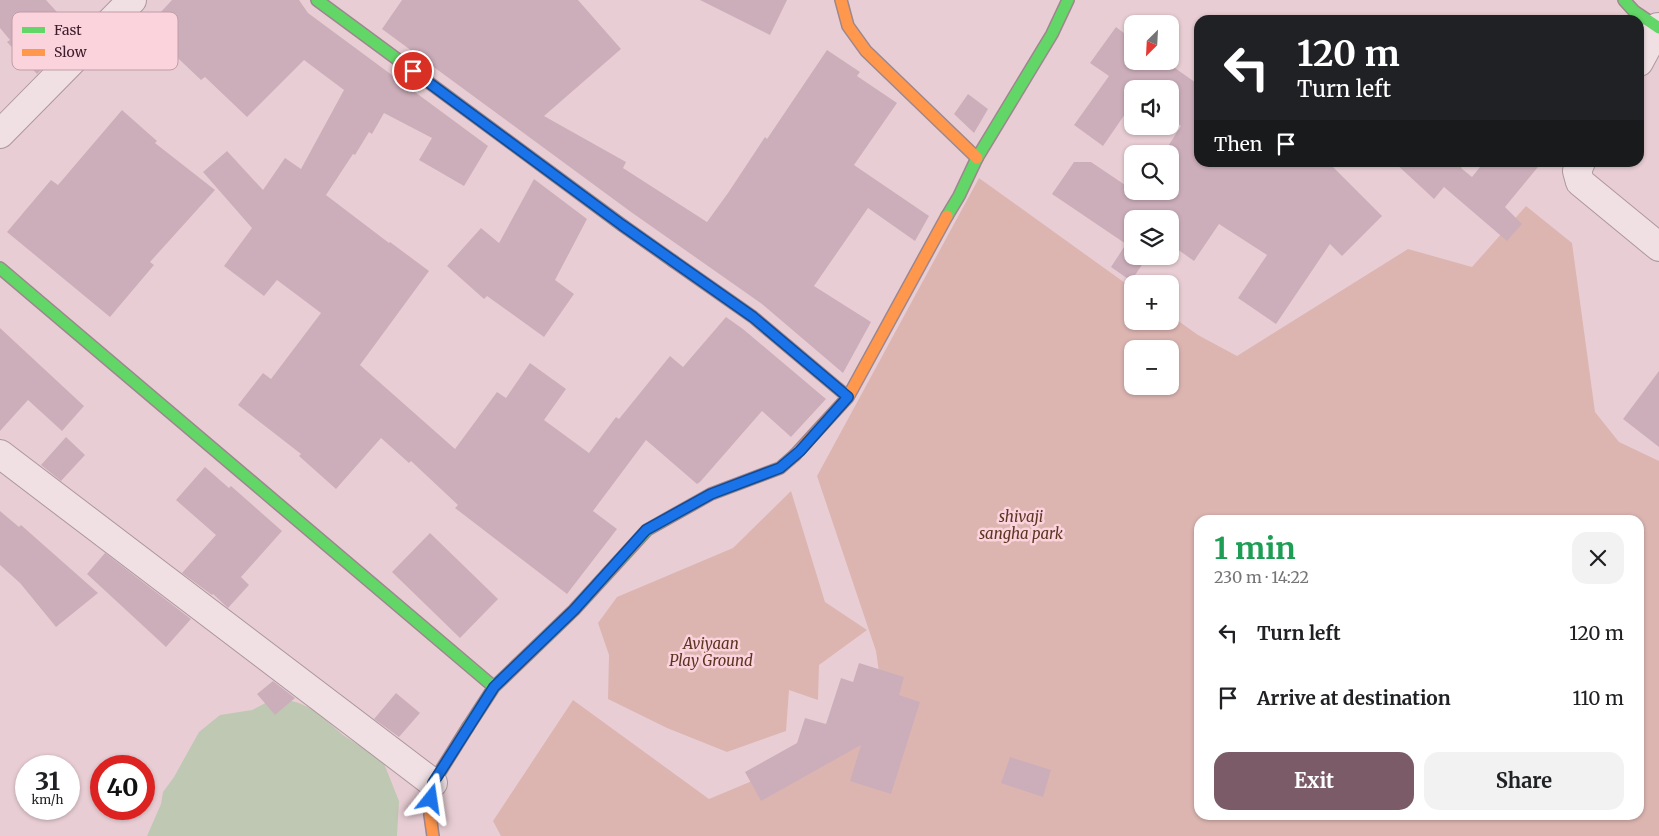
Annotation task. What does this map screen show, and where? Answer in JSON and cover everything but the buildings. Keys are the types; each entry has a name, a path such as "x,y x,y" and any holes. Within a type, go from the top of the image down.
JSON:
{"street":[{"path":"120,12 132,0"},
{"path":"317,0 606,213 753,317 848,397"},
{"path":"841,0 848,26 866,51 977,158"},
{"path":"433,836 430,815 433,783 494,687 574,610 646,530 711,494 780,468 800,451 848,397 959,196 977,158 1052,34 1068,0"},
{"path":"1624,0 1640,15"},
{"path":"1644,18 1659,28 1644,54"},
{"path":"0,134 63,70"},
{"path":"1579,167 1577,171 1580,182 1659,247"},
{"path":"0,268 494,687"},
{"path":"0,454 433,783"}],"green space":[{"name":"shivaji sangha park","path":"979,178 1124,282 1124,330 1179,330 1179,321 1198,335 1237,356 1408,249 1472,267 1526,206 1572,243 1595,412 1619,442 1659,461 1659,836 501,836 493,821 573,700 709,799 822,752 881,686 876,651 817,476"},
{"name":"Aviyaan Play Ground","path":"791,491 825,602 867,630 819,665 818,700 789,690 786,731 727,752 667,728 608,699 609,655 598,623 617,597 733,548"}],"shaded area":[{"path":"277,697 299,703 314,710 343,735 383,761 399,801 397,836 147,836 161,804 163,792 174,777 199,732 220,715 252,710"}],"traffic: fast":[{"path":"317,0 673,261"},
{"path":"947,216 977,158 1052,34 1068,0"},
{"path":"1624,0 1640,15"},
{"path":"1644,18 1659,28"},
{"path":"0,268 494,687 468,727"},
{"path":"494,687 574,610 647,530 711,494 780,468 795,455"}],"traffic: slow":[{"path":"841,0 848,26 866,51 977,158"},
{"path":"795,455 848,397 947,216"},
{"path":"673,261 753,317 848,397"},
{"path":"433,836 430,815 433,783 468,727"}],"route":[{"path":"413,71 622,225 753,317 848,397 800,451 780,468 711,494 646,530 574,610 494,687 433,783 431,799"}]}
